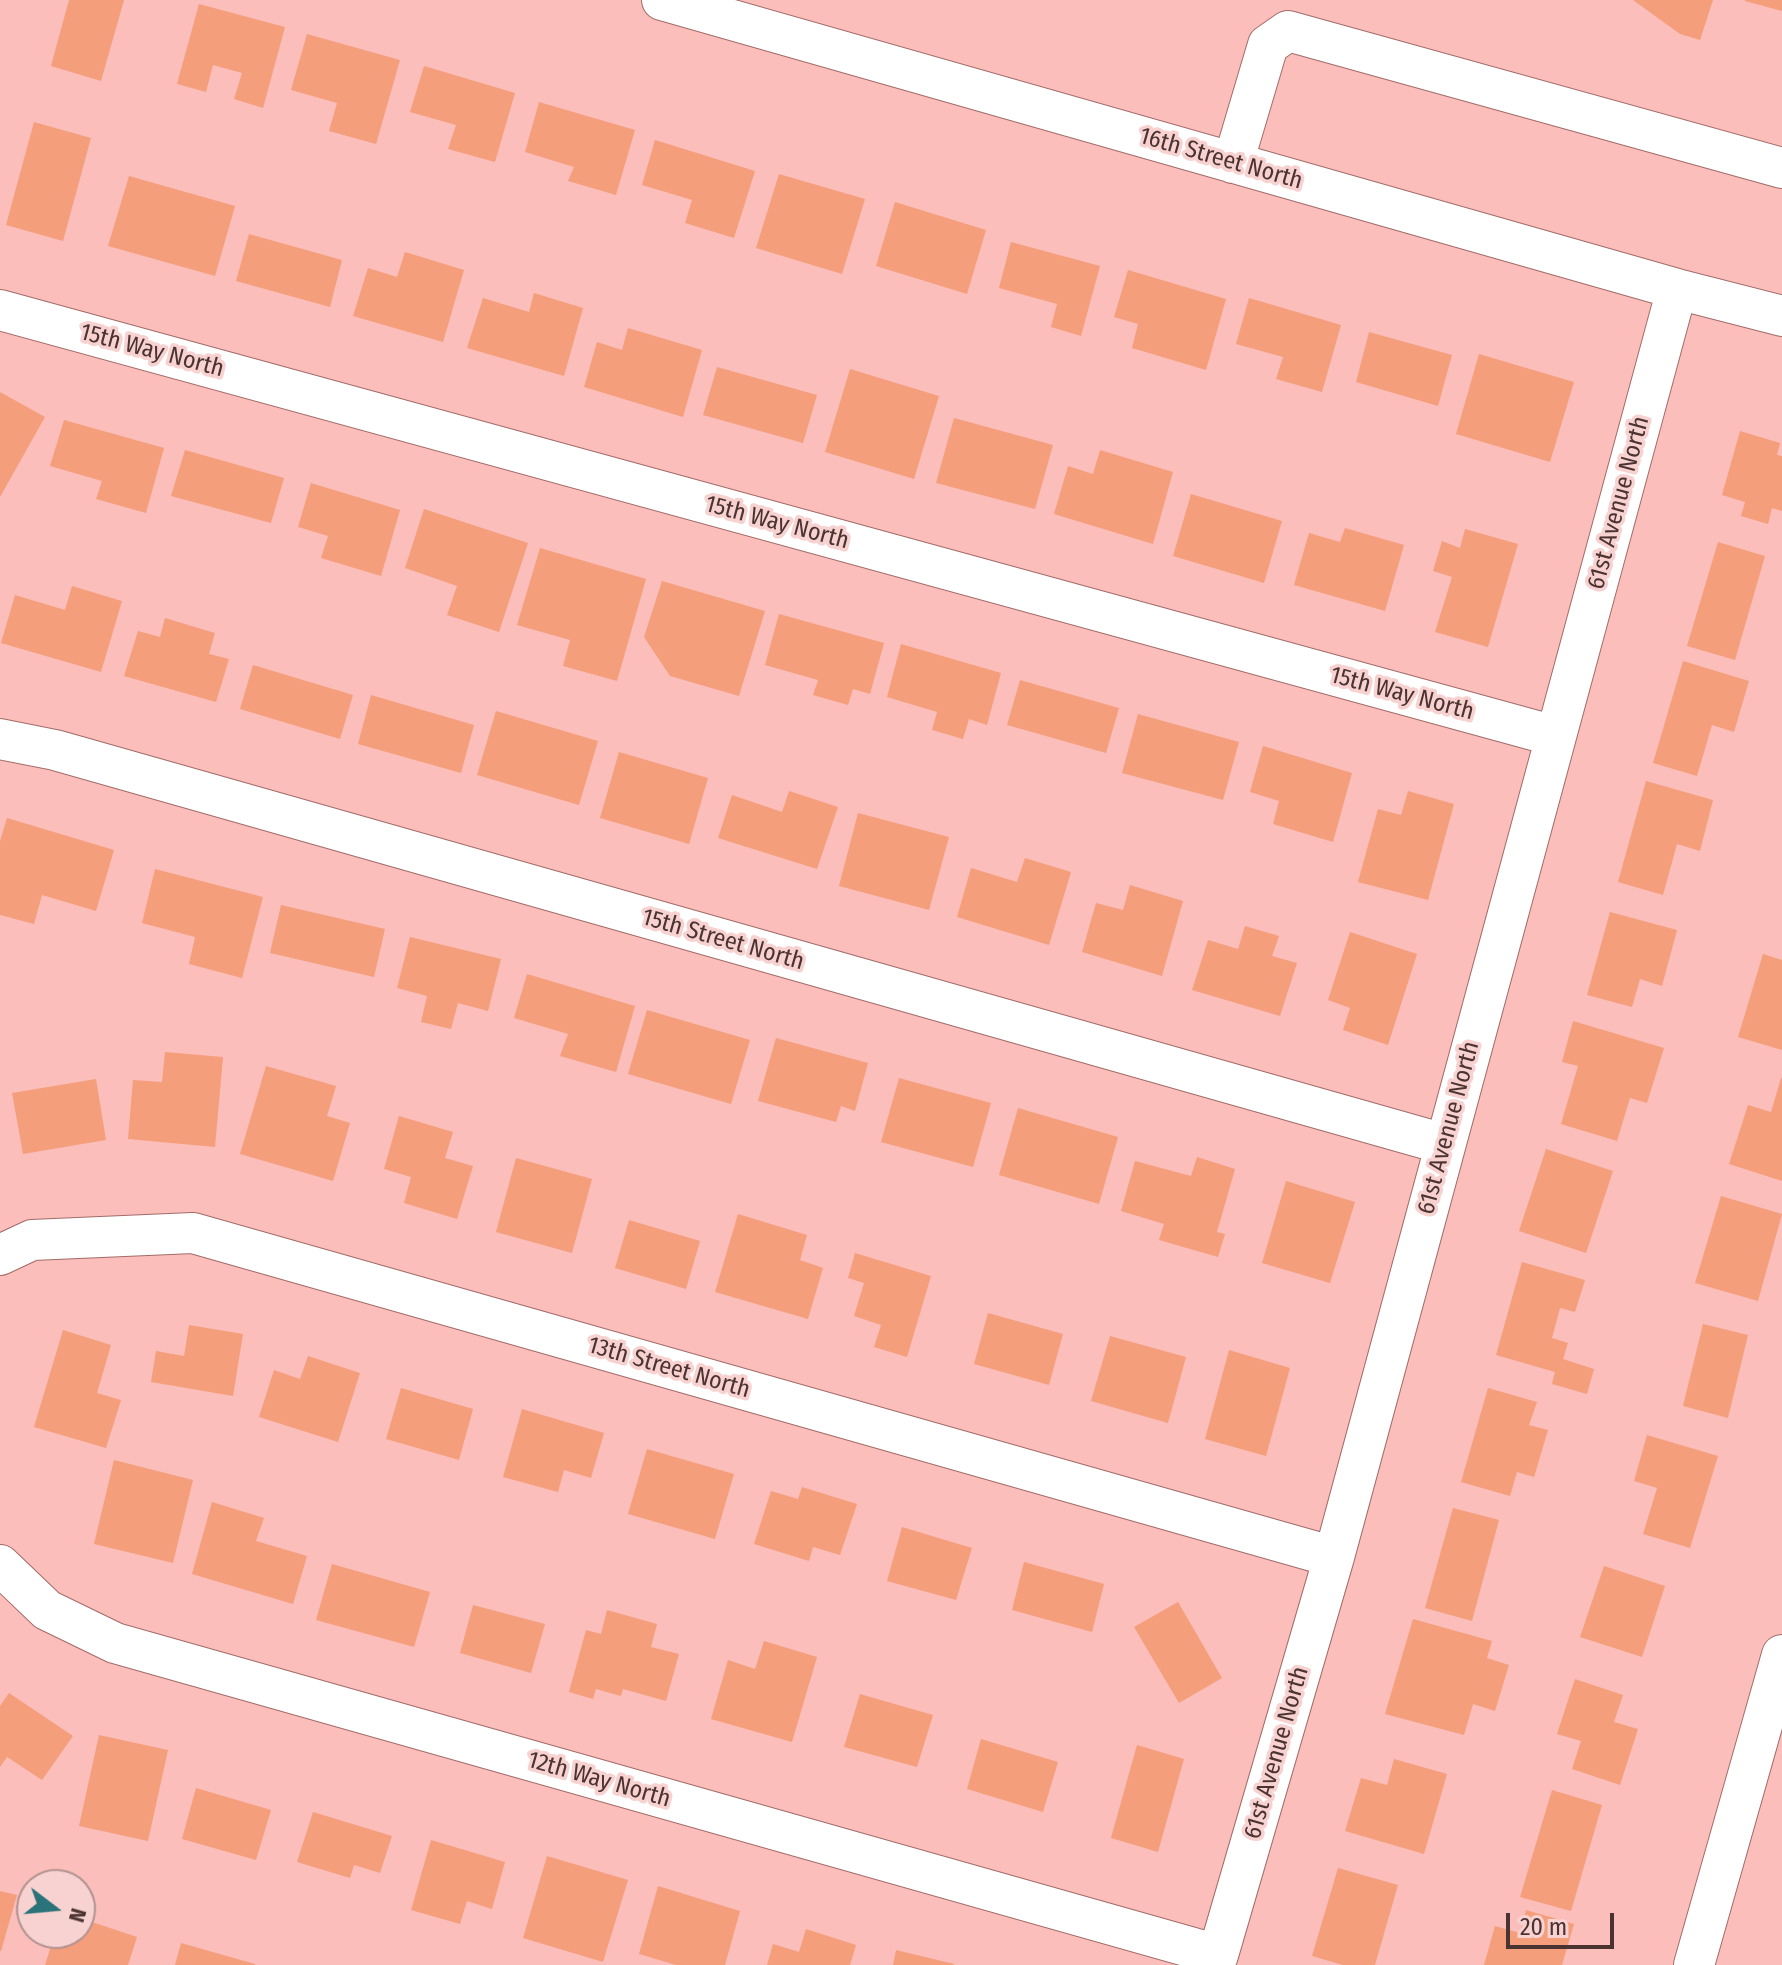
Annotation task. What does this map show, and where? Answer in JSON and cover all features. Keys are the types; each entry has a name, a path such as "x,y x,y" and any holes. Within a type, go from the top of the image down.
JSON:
{"street":[{"name":"16th Street North","path":"662,0 1677,289 1782,316"},
{"path":"1233,163 1268,45 1288,31 1782,168"},
{"name":"61st Avenue North","path":"1216,1960 1334,1557 1677,289"},
{"name":"15th Way North","path":"0,310 1555,736"},
{"name":"15th Street North","path":"0,739 55,750 1444,1144"},
{"name":"13th Street North","path":"0,1255 32,1240 193,1233 1334,1557"},
{"name":"12th Way North","path":"0,1565 47,1610 115,1643 1216,1960"},
{"path":"1694,1965 1782,1655"}],"building":[{"path":"69,0 124,0 101,81 51,66"},
{"path":"1633,0 1713,0 1700,40 1680,34"},
{"path":"1782,0 1782,11 1745,1"},
{"path":"199,4 285,27 263,108 234,99 242,73 213,65 206,92 177,84"},
{"path":"307,34 400,60 376,144 329,131 337,103 291,90"},
{"path":"424,66 515,93 495,162 448,149 456,125 410,112"},
{"path":"539,102 635,130 616,195 568,181 574,167 525,152"},
{"path":"34,122 91,138 63,241 6,225"},
{"path":"655,140 755,171 734,238 685,223 692,200 642,185"},
{"path":"779,174 865,199 842,274 756,248"},
{"path":"129,176 235,206 215,276 108,246"},
{"path":"895,202 986,230 967,294 876,266"},
{"path":"249,234 342,260 330,307 236,281"},
{"path":"1011,242 1100,266 1081,336 1051,327 1057,304 999,288"},
{"path":"405,252 464,270 443,342 353,316 368,268 397,277"},
{"path":"1128,270 1226,299 1206,370 1132,348 1138,324 1114,317"},
{"path":"534,293 583,308 564,376 467,348 483,298 529,312"},
{"path":"1249,298 1341,325 1322,392 1276,379 1283,357 1236,344"},
{"path":"628,328 702,350 683,417 584,387 597,342 622,350"},
{"path":"1369,332 1452,355 1438,406 1356,382"},
{"path":"1479,354 1574,382 1550,462 1456,434"},
{"path":"717,367 817,395 803,443 703,415"},
{"path":"850,369 939,396 914,479 825,452"},
{"path":"0,392 45,417 0,497"},
{"path":"954,418 1053,445 1035,509 936,483"},
{"path":"64,420 164,448 146,513 96,499 102,481 50,466"},
{"path":"1740,431 1780,443 1777,455 1782,456 1782,511 1772,508 1768,524 1741,516 1745,502 1722,495"},
{"path":"185,450 284,478 271,523 171,496"},
{"path":"1100,450 1173,472 1153,544 1054,514 1068,466 1093,474"},
{"path":"311,483 400,510 381,576 321,558 328,536 298,527"},
{"path":"1191,494 1282,521 1264,583 1173,556"},
{"path":"424,509 528,543 499,632 447,615 457,586 405,568"},
{"path":"1345,528 1404,545 1385,611 1294,585 1309,533 1340,542"},
{"path":"1465,529 1518,544 1488,647 1435,632 1452,577 1433,571 1442,541 1460,548"},
{"path":"1718,542 1765,556 1735,660 1687,646"},
{"path":"540,548 646,579 617,681 563,666 570,640 517,625"},
{"path":"662,581 765,611 739,696 670,676 644,637"},
{"path":"72,586 122,601 101,672 1,643 15,595 65,610"},
{"path":"779,614 884,643 870,694 853,689 848,705 813,695 818,680 765,665"},
{"path":"165,618 215,633 209,654 229,659 216,702 124,676 138,631 160,637"},
{"path":"901,644 1001,673 987,725 969,719 963,739 932,730 937,712 887,697"},
{"path":"1683,661 1749,681 1734,732 1712,725 1697,776 1653,763"},
{"path":"253,665 353,695 340,739 240,709"},
{"path":"1020,680 1119,708 1106,753 1007,725"},
{"path":"371,695 474,725 461,773 358,744"},
{"path":"496,711 598,741 579,805 477,775"},
{"path":"1138,714 1239,742 1223,800 1122,773"},
{"path":"1263,746 1352,773 1333,842 1273,824 1279,801 1250,792"},
{"path":"619,752 708,778 689,844 600,818"},
{"path":"1646,781 1713,800 1700,851 1677,844 1663,895 1618,882"},
{"path":"789,791 838,807 817,869 718,838 732,795 782,812"},
{"path":"1408,791 1454,804 1428,900 1358,882 1378,809 1401,815"},
{"path":"858,813 949,837 929,910 839,886"},
{"path":"7,818 114,850 96,911 42,895 34,924 0,915 0,841"},
{"path":"1025,858 1071,872 1049,945 957,917 971,868 1017,882"},
{"path":"155,869 263,897 242,978 189,964 195,937 142,923"},
{"path":"1130,885 1183,901 1162,976 1082,952 1096,903 1123,910"},
{"path":"281,905 385,929 374,977 270,953"},
{"path":"1610,912 1677,930 1662,986 1640,979 1632,1007 1587,995"},
{"path":"1245,926 1279,936 1272,956 1297,963 1280,1016 1192,990 1208,940 1238,949"},
{"path":"1350,932 1417,954 1388,1045 1343,1030 1350,1008 1328,1000"},
{"path":"410,937 501,959 488,1011 458,1003 451,1029 421,1022 427,996 397,988"},
{"path":"1763,954 1782,960 1782,1050 1738,1037"},
{"path":"527,974 635,1006 616,1072 560,1056 568,1034 514,1018"},
{"path":"647,1010 750,1040 731,1104 628,1074"},
{"path":"1573,1021 1664,1048 1647,1103 1630,1098 1617,1141 1561,1124 1578,1066 1562,1062"},
{"path":"776,1038 868,1063 855,1111 841,1106 836,1122 758,1101"},
{"path":"165,1052 223,1057 215,1147 128,1139 133,1080 162,1082"},
{"path":"266,1066 336,1086 327,1116 350,1123 333,1181 240,1154"},
{"path":"899,1078 991,1103 973,1167 881,1142"},
{"path":"1781,1078 1782,1181 1729,1164 1748,1105 1771,1112"},
{"path":"96,1079 106,1140 23,1154 12,1093"},
{"path":"1018,1108 1118,1137 1099,1204 999,1175"},
{"path":"399,1116 453,1132 445,1158 473,1166 457,1219 404,1203 411,1177 384,1169"},
{"path":"1546,1149 1613,1171 1586,1253 1519,1231"},
{"path":"1197,1157 1235,1169 1217,1232 1225,1234 1218,1257 1159,1240 1164,1224 1121,1211 1135,1161 1191,1176"},
{"path":"516,1158 592,1179 572,1253 496,1232"},
{"path":"1286,1181 1355,1202 1330,1283 1262,1263"},
{"path":"1721,1196 1782,1214 1758,1301 1695,1283"},
{"path":"738,1214 807,1235 800,1260 823,1268 808,1319 715,1292"},
{"path":"629,1220 700,1241 686,1289 615,1268"},
{"path":"855,1253 931,1276 907,1357 874,1347 881,1325 854,1316 864,1283 848,1278"},
{"path":"1522,1262 1585,1280 1575,1312 1560,1308 1552,1338 1568,1343 1563,1359 1594,1369 1587,1394 1552,1384 1555,1372 1496,1355"},
{"path":"988,1313 1063,1334 1049,1385 974,1364"},
{"path":"1703,1324 1748,1335 1728,1418 1683,1406"},
{"path":"189,1325 243,1334 233,1396 151,1382 156,1351 184,1356"},
{"path":"63,1330 111,1345 97,1393 121,1400 106,1448 34,1427"},
{"path":"1110,1336 1186,1357 1168,1423 1091,1401"},
{"path":"1229,1350 1290,1368 1266,1456 1205,1439"},
{"path":"308,1356 360,1373 338,1442 259,1417 274,1370 300,1379"},
{"path":"401,1388 473,1409 459,1460 386,1439"},
{"path":"1488,1388 1537,1402 1529,1425 1548,1430 1534,1477 1517,1472 1510,1496 1461,1482"},
{"path":"522,1409 604,1433 591,1478 564,1470 558,1492 503,1477"},
{"path":"1647,1435 1718,1456 1690,1548 1643,1534 1657,1488 1634,1481"},
{"path":"647,1449 734,1474 715,1539 628,1514"},
{"path":"114,1460 193,1480 173,1563 94,1544"},
{"path":"802,1487 857,1504 840,1555 813,1547 809,1561 754,1544 771,1491 798,1499"},
{"path":"212,1502 264,1518 256,1541 307,1556 293,1604 192,1574"},
{"path":"1453,1508 1499,1520 1472,1621 1425,1608"},
{"path":"902,1527 972,1548 956,1600 887,1581"},
{"path":"1024,1562 1104,1584 1092,1632 1012,1610"},
{"path":"332,1564 430,1592 414,1647 316,1620"},
{"path":"1604,1566 1665,1586 1642,1657 1580,1637"},
{"path":"1178,1602 1222,1678 1179,1703 1134,1627"},
{"path":"473,1605 545,1624 531,1673 460,1653"},
{"path":"607,1610 657,1624 651,1647 679,1654 666,1701 623,1689 621,1696 596,1689 593,1699 569,1692 586,1630 601,1634"},
{"path":"1413,1619 1492,1641 1487,1658 1509,1665 1495,1711 1473,1704 1464,1735 1385,1714"},
{"path":"764,1641 817,1657 792,1742 711,1719 728,1660 755,1669"},
{"path":"1575,1679 1623,1695 1614,1722 1638,1729 1620,1785 1572,1769 1581,1741 1557,1734"},
{"path":"9,1693 73,1736 42,1780 7,1757 0,1767 0,1706"},
{"path":"860,1694 933,1715 917,1767 844,1747"},
{"path":"99,1735 168,1750 148,1841 79,1826"},
{"path":"981,1739 1058,1762 1043,1812 967,1789"},
{"path":"1137,1745 1184,1759 1158,1852 1111,1838"},
{"path":"1394,1759 1447,1774 1424,1854 1345,1831 1361,1778 1387,1785"},
{"path":"196,1788 271,1810 256,1860 182,1839"},
{"path":"1552,1790 1602,1805 1571,1911 1520,1897"},
{"path":"313,1812 392,1836 380,1873 354,1865 350,1878 297,1862"},
{"path":"431,1840 505,1862 492,1909 467,1901 460,1924 411,1910"},
{"path":"547,1856 628,1880 603,1962 523,1938"},
{"path":"1338,1868 1398,1885 1375,1965 1343,1965 1312,1956"},
{"path":"658,1886 740,1911 725,1965 676,1965 639,1954"},
{"path":"0,1891 16,1895 16,1898 0,1951"},
{"path":"1526,1910 1574,1924 1562,1965 1484,1965 1495,1926 1520,1933"},
{"path":"96,1923 137,1937 128,1965 45,1965 50,1949 96,1949"},
{"path":"806,1929 856,1945 850,1965 767,1965 773,1944 799,1952"},
{"path":"181,1943 255,1964 255,1965 175,1965"},
{"path":"896,1950 954,1964 954,1965 893,1965"}]}
